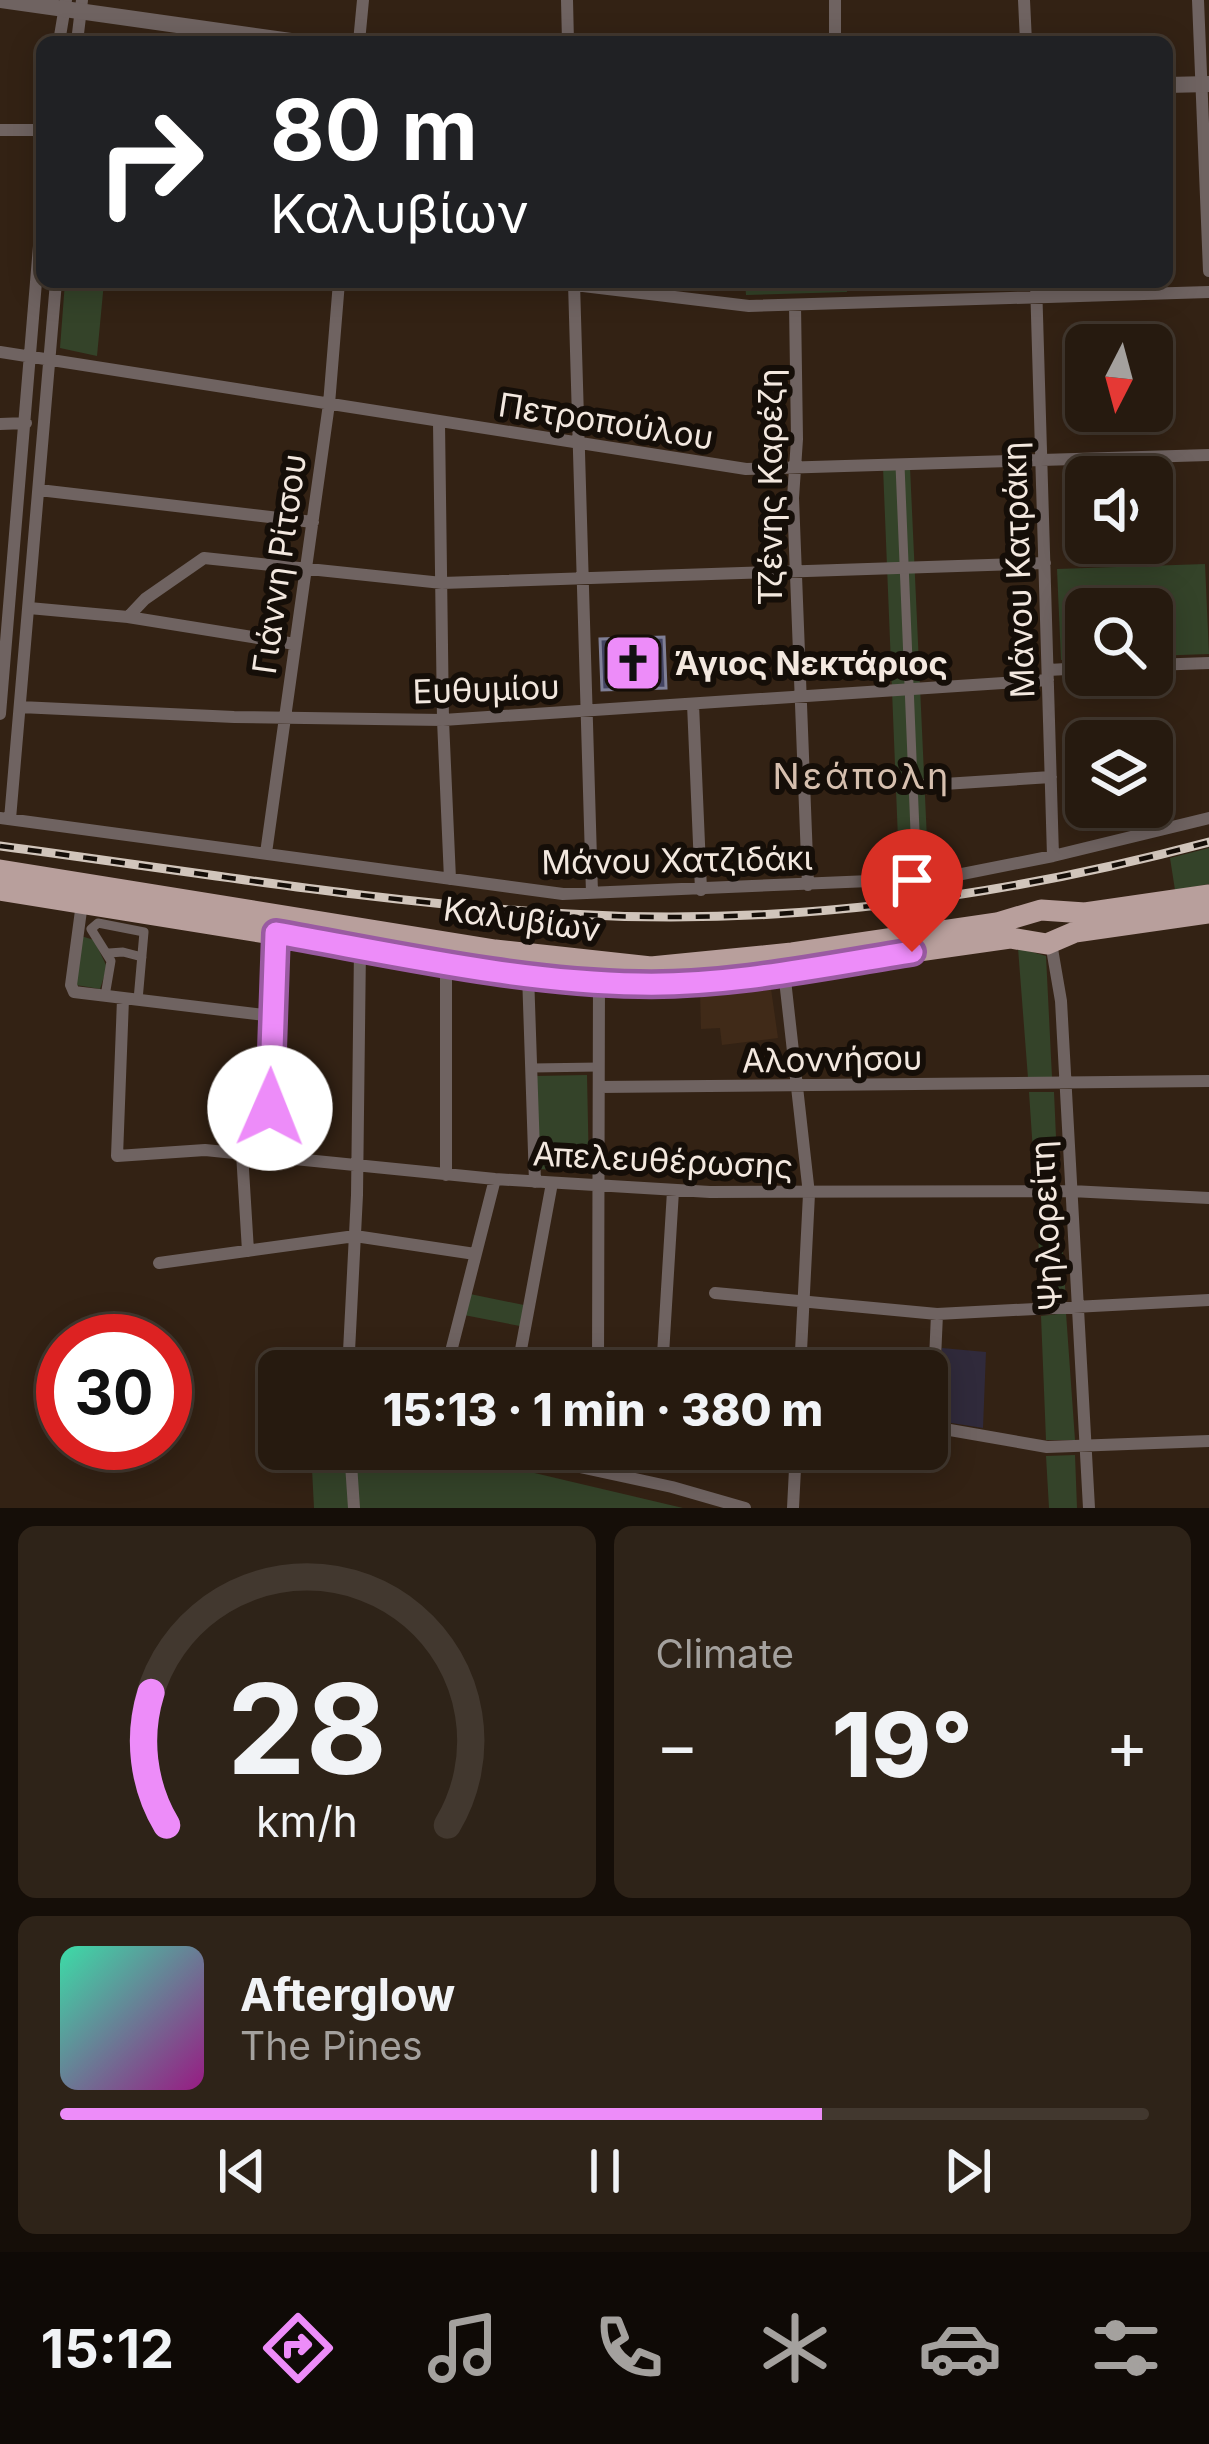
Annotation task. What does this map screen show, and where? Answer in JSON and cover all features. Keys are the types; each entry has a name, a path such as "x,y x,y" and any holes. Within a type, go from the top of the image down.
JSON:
{"main road":[{"name":"Καλυβίων","path":"0,870 686,983 1004,938 1047,942 1092,929 1209,913"},
{"name":"Καλυβίων","path":"0,890 528,974 740,959 997,923 1043,911 1085,914 1209,896"},
{"path":"1043,911 1061,924 1047,942"}],"street":[{"path":"1,0 73,5 262,36"},
{"path":"360,36 363,0"},
{"path":"566,0 568,36"},
{"path":"835,0 835,36"},
{"path":"1024,0 1026,36"},
{"path":"1198,0 1209,271"},
{"path":"61,36 73,5"},
{"path":"73,5 76,36"},
{"path":"1173,86 1205,84"},
{"path":"0,130 36,130"},
{"path":"0,714 36,284"},
{"path":"5,819 20,707 56,288"},
{"name":"Γιάννη Ρίτσου","path":"266,853 329,404 339,288"},
{"path":"574,288 592,893"},
{"path":"604,288 734,305 1037,290 1209,292"},
{"name":"Μάνου Κατράκη","path":"1037,290 1053,856"},
{"name":"Τζένης Καρέζη","path":"796,304 796,572 808,885"},
{"name":"Πετροπούλου","path":"0,352 730,467 1209,455"},
{"path":"0,424 26,423"},
{"path":"439,423 450,879"},
{"path":"899,465 917,880"},
{"path":"39,490 313,522"},
{"path":"0,548 16,548"},
{"path":"128,617 145,599 204,558 442,583 1045,563"},
{"path":"29,608 128,617 296,644"},
{"path":"1173,664 1209,663"},
{"name":"Ευθυμίου","path":"20,707 443,720 908,689 1065,672"},
{"path":"693,704 701,890"},
{"path":"913,786 1051,777"},
{"name":"Μάνου Χατζιδάκι","path":"5,819 547,892 592,893 917,880 1053,856 1209,818"},
{"path":"82,903 71,985 74,992 272,1016"},
{"path":"105,996 111,975 109,953 93,932 98,923 144,932 131,1000"},
{"path":"269,1155 276,933"},
{"name":"Ψηλορείτη","path":"1047,942 1058,969 1089,1508"},
{"path":"348,1350 356,1236 360,948"},
{"path":"109,953 142,957"},
{"path":"446,962 446,1174"},
{"path":"784,971 809,1194 801,1350"},
{"path":"598,1350 600,972"},
{"path":"528,974 535,1182"},
{"name":"Απελευθέρωσης","path":"131,1000 117,1156 178,1150 242,1153 495,1179 673,1191 1071,1191 1209,1198"},
{"path":"532,1068 599,1067"},
{"name":"Αλοννήσου","path":"599,1087 1209,1081"},
{"path":"242,1153 248,1251"},
{"path":"451,1350 495,1179"},
{"path":"521,1350 552,1183"},
{"path":"663,1350 673,1191"},
{"path":"159,1263 356,1236 476,1254"},
{"path":"715,1293 937,1314 1209,1300"},
{"path":"935,1350 937,1314"},
{"path":"948,1429 1023,1444 1086,1447 1209,1441"},
{"path":"351,1470 354,1508"},
{"path":"592,1470 745,1508"},
{"path":"793,1508 795,1470"}],"shaded area":[{"path":"770,982 778,1038 722,1045 720,1028 701,1029 700,991"},
{"path":"942,1348 986,1352 983,1428 948,1422 948,1350"}],"green space":[{"path":"65,288 103,288 97,356 60,348"},
{"path":"745,288 847,288 847,292 746,295"},
{"path":"883,467 910,467 928,862 899,864"},
{"path":"1205,564 1209,654 1173,655 1173,588 1065,588 1065,660 1061,660 1057,569"},
{"path":"1209,848 1209,884 1175,890 1170,858"},
{"path":"81,936 94,940 107,967 100,989 76,985"},
{"path":"1018,948 1046,956 1052,1077 1028,1078"},
{"path":"587,1075 589,1173 540,1169 536,1076"},
{"path":"1029,1092 1054,1092 1058,1182 1035,1182"},
{"path":"1036,1200 1060,1200 1066,1303 1042,1305"},
{"path":"470,1294 524,1305 520,1326 464,1315"},
{"path":"1066,1313 1075,1440 1046,1440 1041,1316"},
{"path":"1075,1455 1077,1508 1049,1508 1046,1456"},
{"path":"312,1470 522,1470 683,1508 314,1508"}],"building":[{"name":"Άγιος Νεκτάριος","path":"664,637 666,688 602,690 600,639"}],"railway":[{"path":"0,846 427,902 650,917 892,904 1052,878 1209,842"}],"place":[{"name":"Άγιος Νεκτάριος","path":"633,663"}],"district":[{"name":"Νεάπολη","path":"862,776"}],"route":[{"path":"270,1108 276,933 528,974 635,984 722,979 912,952"}]}
